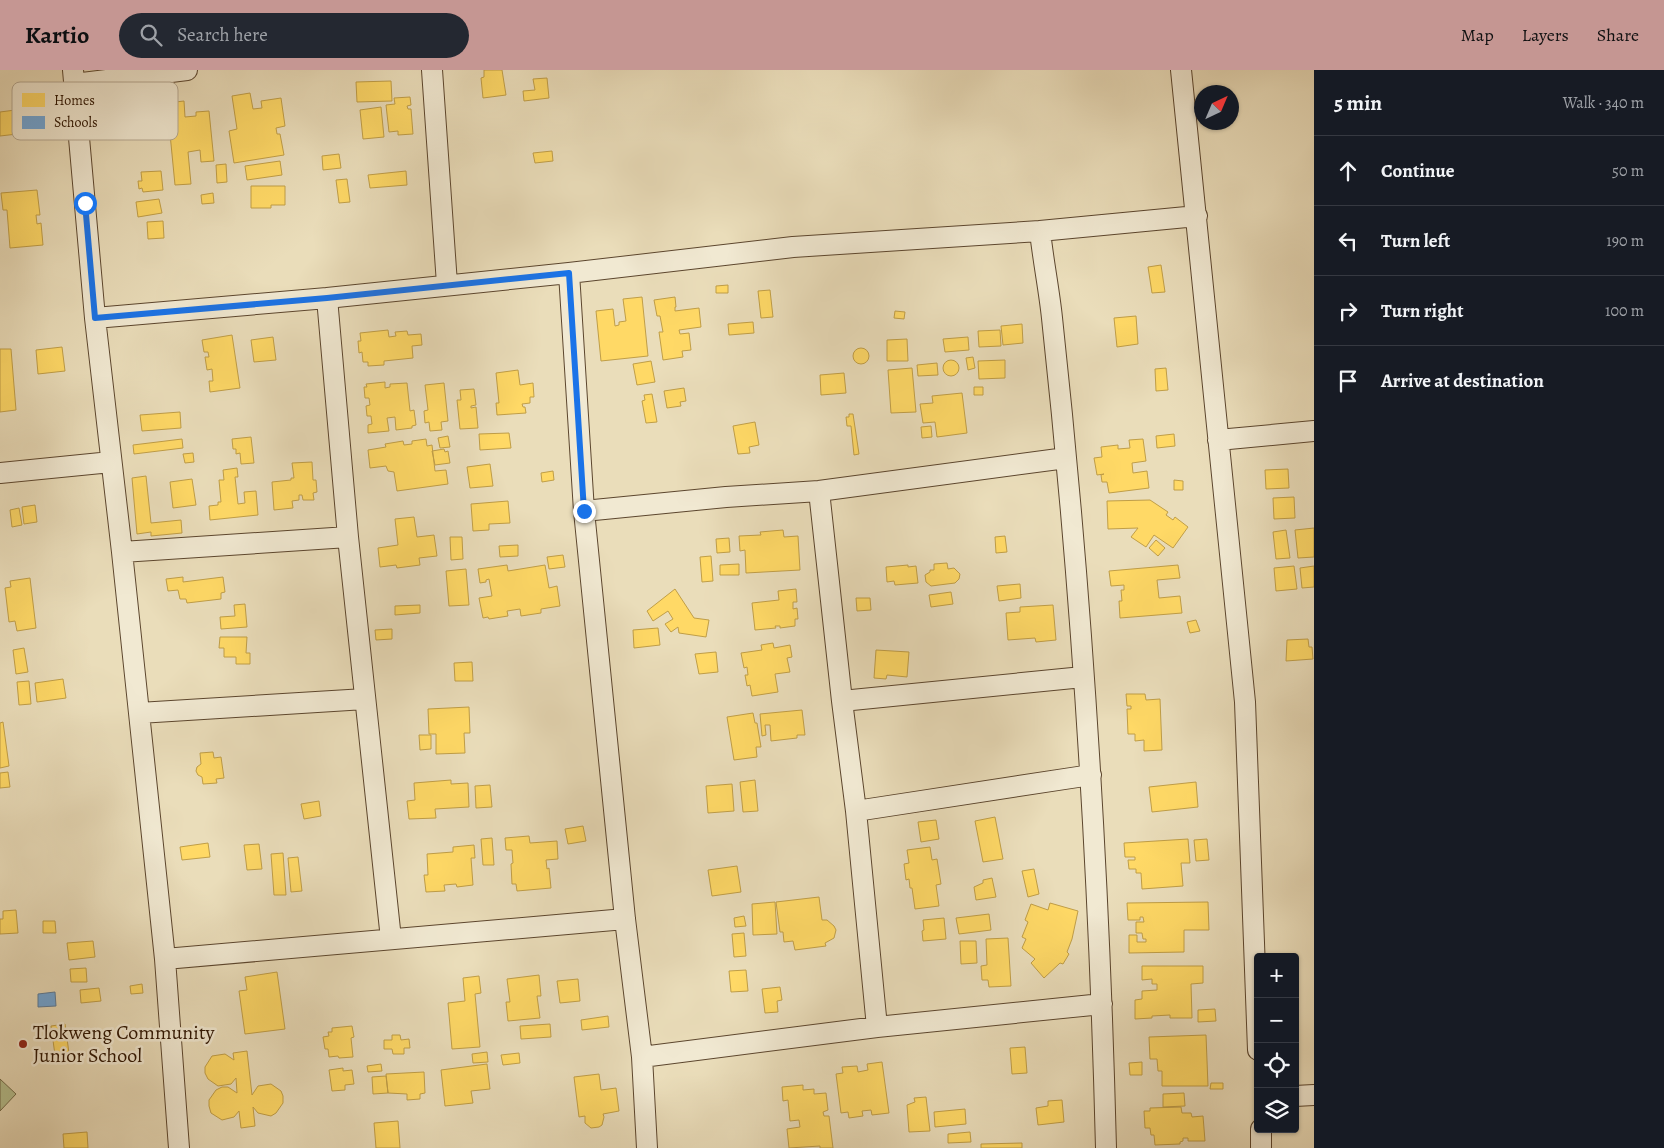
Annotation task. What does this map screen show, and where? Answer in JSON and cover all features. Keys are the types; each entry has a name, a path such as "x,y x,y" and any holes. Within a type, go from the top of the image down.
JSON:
{"street":[{"path":"74,77 187,70"},
{"path":"432,70 446,284"},
{"path":"1181,70 1245,702 1258,1043"},
{"path":"79,140 95,318 165,959 179,1148"},
{"path":"95,318 327,298 793,247 1040,231 1197,216"},
{"path":"1040,231 1052,316 1066,458 1091,775 1102,1004 1106,1148"},
{"path":"569,273 584,511 625,919 642,1057 647,1148"},
{"path":"327,298 348,538 391,939"},
{"path":"1218,440 1314,431"},
{"path":"584,511 726,497 819,491 1066,458"},
{"path":"0,473 111,462"},
{"path":"819,491 856,811 877,1027"},
{"path":"122,552 348,538"},
{"path":"842,700 1083,677"},
{"path":"139,713 365,699"},
{"path":"856,811 1091,775"},
{"path":"165,959 625,919"},
{"path":"642,1057 877,1027 1102,1004"},
{"path":"1299,1096 1314,1095"},
{"path":"1261,1133 1261,1148"}],"green space":[{"path":"0,1079 16,1094 0,1111"}],"building: Homes":[{"path":"484,70 502,70 506,95 483,98 481,78 484,77"},
{"path":"547,78 549,98 524,101 523,91 535,90 533,79"},
{"path":"391,81 392,101 357,102 356,82"},
{"path":"250,93 253,109 262,108 261,101 281,98 285,126 276,128 277,134 280,134 284,155 234,163 229,131 237,129 232,96"},
{"path":"410,97 411,105 407,106 408,109 411,109 413,134 398,135 398,131 389,132 386,105 395,104 394,98"},
{"path":"184,101 185,117 196,116 196,112 209,111 214,161 201,162 200,150 188,152 191,184 175,185 171,140 178,140 178,102"},
{"path":"381,107 384,137 363,139 360,110"},
{"path":"12,110 12,135 0,136 0,112"},
{"path":"552,151 553,161 535,163 533,153"},
{"path":"339,154 341,168 323,170 322,156"},
{"path":"280,161 282,175 247,180 245,166"},
{"path":"226,164 227,182 217,183 216,165"},
{"path":"161,171 163,190 143,192 142,188 139,189 138,181 142,181 141,172"},
{"path":"406,171 407,185 370,188 368,175"},
{"path":"347,179 350,202 339,203 336,180"},
{"path":"251,186 285,186 285,205 271,205 271,208 251,208"},
{"path":"37,190 40,215 36,215 37,224 41,223 43,245 10,248 7,210 3,210 1,193"},
{"path":"213,193 214,203 202,204 201,195"},
{"path":"159,199 162,213 138,217 136,202"},
{"path":"163,221 164,238 148,239 147,222"},
{"path":"1161,265 1165,292 1152,293 1148,267"},
{"path":"728,285 728,293 716,293 716,286"},
{"path":"770,290 773,317 761,318 758,291"},
{"path":"642,297 648,356 601,361 596,311 613,309 615,326 619,325 619,322 626,321 623,299"},
{"path":"675,297 675,311 699,308 701,327 679,330 680,334 689,333 691,350 682,351 683,357 663,360 659,332 663,332 654,300"},
{"path":"895,311 905,312 904,319 894,318"},
{"path":"1136,316 1138,344 1117,347 1114,318"},
{"path":"753,322 754,333 729,335 728,324"},
{"path":"1022,324 1023,343 1003,345 1001,326"},
{"path":"388,330 389,337 396,336 395,332 407,331 408,335 421,334 422,345 412,346 413,358 384,361 384,365 368,366 368,362 363,362 362,352 359,353 358,341 361,341 360,333"},
{"path":"1000,330 1001,346 979,347 978,331"},
{"path":"232,335 240,388 210,392 209,381 213,381 212,369 207,370 205,357 209,357 208,352 204,352 202,340"},
{"path":"273,337 276,360 254,362 251,340"},
{"path":"968,337 969,350 945,352 943,339"},
{"path":"907,339 908,361 887,361 887,340"},
{"path":"62,347 65,371 38,374 36,350"},
{"path":"861,348 869,356 861,364 853,356"},
{"path":"0,349 11,349 16,410 0,412"},
{"path":"973,357 975,368 968,370 966,358"},
{"path":"951,360 957,362 959,368 957,374 951,376 945,374 943,368 945,362"},
{"path":"1005,360 1005,378 979,379 978,361"},
{"path":"651,361 655,382 637,385 633,364"},
{"path":"937,363 938,375 918,376 917,365"},
{"path":"912,368 916,412 891,413 888,370"},
{"path":"1166,368 1168,390 1156,391 1155,369"},
{"path":"518,370 520,385 533,383 534,397 530,397 530,403 522,404 525,407 526,413 497,415 496,403 499,403 496,373"},
{"path":"844,373 846,393 821,395 820,375"},
{"path":"385,382 385,388 390,387 390,384 407,383 410,411 414,410 416,425 412,426 412,428 396,430 395,417 387,418 389,431 368,433 368,425 372,424 371,416 367,416 366,406 370,405 369,398 365,398 364,387 367,387 366,384"},
{"path":"444,383 448,421 441,422 442,430 430,431 429,422 425,423 424,411 428,410 425,385"},
{"path":"974,387 983,387 983,395 974,395"},
{"path":"684,388 686,401 680,402 681,406 667,408 664,391"},
{"path":"474,389 476,405 471,406 471,408 476,407 478,428 460,429 457,400 461,400 460,390"},
{"path":"962,393 967,433 937,437 935,422 923,423 920,404 933,403 932,396"},
{"path":"652,394 657,422 646,423 642,401 645,400 644,395"},
{"path":"180,412 181,428 142,431 140,415"},
{"path":"849,414 853,414 859,454 854,455 851,426 847,426 846,417 849,417"},
{"path":"755,422 759,445 749,447 750,453 738,454 733,426"},
{"path":"931,426 932,437 922,438 921,427"},
{"path":"509,433 511,448 480,450 479,434"},
{"path":"1174,434 1175,446 1157,448 1156,436"},
{"path":"448,436 450,447 440,448 438,438"},
{"path":"251,437 254,463 241,464 240,453 236,454 236,449 233,449 232,439"},
{"path":"182,439 183,448 134,454 133,445"},
{"path":"426,439 427,446 432,445 435,471 446,470 448,484 397,491 394,472 388,471 386,466 370,468 368,450 386,447 385,444 403,441 404,445 412,444 412,441"},
{"path":"1143,439 1146,461 1132,463 1133,473 1147,471 1149,488 1109,493 1107,482 1102,482 1101,475 1104,474 1097,475 1094,458 1102,457 1101,447 1118,445 1118,449 1130,448 1129,440"},
{"path":"444,449 445,452 448,451 450,463 435,465 432,451"},
{"path":"193,453 194,462 185,463 183,454"},
{"path":"312,462 313,480 316,480 317,492 313,493 314,500 303,500 302,495 299,495 299,500 292,501 293,508 274,510 272,482 294,478 292,463"},
{"path":"490,464 493,486 470,488 467,467"},
{"path":"237,468 238,477 235,477 238,504 245,503 244,492 256,491 258,515 210,520 209,506 218,505 218,502 221,502 219,480 224,480 223,470"},
{"path":"1288,469 1289,488 1266,489 1265,470"},
{"path":"553,471 554,480 542,482 541,473"},
{"path":"146,476 151,523 181,520 182,533 151,536 151,532 137,534 132,478"},
{"path":"192,479 196,505 173,508 170,482"},
{"path":"1174,480 1183,481 1183,490 1174,490"},
{"path":"1294,497 1295,518 1274,519 1273,498"},
{"path":"1150,500 1168,512 1166,515 1173,520 1175,517 1188,527 1173,548 1154,535 1146,547 1131,537 1138,528 1108,529 1107,501"},
{"path":"508,501 510,523 489,524 489,530 473,531 471,504"},
{"path":"35,505 37,522 24,524 22,507"},
{"path":"19,508 22,525 12,527 10,510"},
{"path":"414,517 417,537 434,535 437,556 419,558 420,565 397,568 396,565 380,567 378,548 398,545 395,519"},
{"path":"1314,528 1314,557 1298,558 1295,530"},
{"path":"783,530 784,537 798,536 800,570 746,573 745,550 740,551 739,536 761,535 760,532"},
{"path":"1286,530 1290,558 1276,559 1273,532"},
{"path":"1005,536 1007,552 996,553 995,537"},
{"path":"450,537 462,537 463,559 451,560"},
{"path":"729,538 730,552 717,553 716,539"},
{"path":"1156,540 1165,548 1158,556 1149,548"},
{"path":"518,545 518,556 500,557 499,546"},
{"path":"563,555 565,567 549,569 547,557"},
{"path":"711,556 713,581 702,582 700,557"},
{"path":"947,563 948,569 954,568 960,574 959,579 955,583 931,586 926,582 925,575 930,570 934,570 934,564"},
{"path":"739,564 739,575 720,575 720,565"},
{"path":"507,565 508,571 545,565 549,588 557,586 560,606 541,609 541,613 521,616 520,609 507,611 508,616 483,618 479,598 492,596 489,579 486,582 480,583 478,569"},
{"path":"908,565 908,567 916,566 918,583 895,585 894,581 887,582 886,567"},
{"path":"1178,565 1180,578 1157,580 1159,598 1180,596 1182,613 1120,618 1119,601 1122,601 1121,590 1124,590 1124,585 1111,586 1109,571"},
{"path":"1294,566 1297,589 1276,591 1274,568"},
{"path":"1314,566 1314,587 1302,588 1300,568"},
{"path":"466,569 469,605 449,606 446,571"},
{"path":"183,577 183,582 223,577 225,592 221,593 221,599 187,603 186,599 180,599 178,590 168,591 166,579"},
{"path":"30,578 36,628 17,631 15,621 9,622 5,588 11,587 10,581"},
{"path":"1020,584 1021,598 999,601 997,586"},
{"path":"675,589 694,618 709,620 706,637 679,633 678,627 671,632 665,624 673,619 668,611 653,621 647,611"},
{"path":"796,589 797,602 793,602 793,609 797,608 798,619 795,619 795,626 780,628 780,626 775,626 776,628 755,630 752,603 779,600 778,591"},
{"path":"951,592 953,604 931,607 929,595"},
{"path":"856,598 870,598 871,610 857,611"},
{"path":"245,604 247,627 221,629 220,617 235,616 234,605"},
{"path":"420,605 420,613 395,615 395,606"},
{"path":"1053,605 1056,640 1036,642 1035,638 1008,640 1006,613 1020,612 1020,607"},
{"path":"1196,620 1200,631 1190,633 1187,622"},
{"path":"658,628 660,645 634,648 633,630"},
{"path":"392,629 392,639 376,640 375,630"},
{"path":"220,637 247,637 246,653 250,653 250,664 236,664 236,657 224,657 224,648 219,648"},
{"path":"1308,639 1309,647 1312,647 1313,659 1286,661 1287,640"},
{"path":"773,643 774,648 790,645 792,657 787,658 790,672 775,674 778,692 752,696 750,685 747,686 745,675 748,675 747,667 744,668 741,653 762,650 761,645"},
{"path":"24,648 28,672 16,674 13,650"},
{"path":"876,650 909,652 907,677 887,675 886,679 874,678"},
{"path":"716,652 718,672 699,674 695,654"},
{"path":"472,662 473,681 455,681 454,663"},
{"path":"63,679 66,698 37,702 35,683"},
{"path":"29,681 31,704 19,705 17,682"},
{"path":"1126,694 1145,694 1146,700 1160,699 1162,750 1144,751 1144,740 1135,741 1135,734 1128,734 1127,709 1131,709 1131,706 1127,706"},
{"path":"469,707 470,733 464,733 465,753 436,754 436,734 429,734 428,709"},
{"path":"802,710 805,735 797,735 797,738 771,741 770,725 765,725 766,735 762,736 760,714"},
{"path":"753,713 755,723 757,723 761,747 756,747 757,757 734,760 727,717"},
{"path":"3,722 9,766 0,768 0,723"},
{"path":"419,735 431,735 431,749 420,750"},
{"path":"213,752 214,758 221,757 224,778 216,779 217,783 203,784 202,777 196,771 197,767 201,764 200,753"},
{"path":"8,772 10,787 0,788 0,773"},
{"path":"451,780 451,784 468,783 469,807 435,809 436,818 409,819 407,801 415,800 414,783"},
{"path":"755,780 758,811 743,812 740,782"},
{"path":"1196,782 1198,807 1152,812 1149,787"},
{"path":"732,784 734,811 708,813 706,786"},
{"path":"490,785 492,807 476,808 475,786"},
{"path":"319,801 321,816 304,819 301,804"},
{"path":"995,817 1003,859 983,862 975,821"},
{"path":"936,820 939,839 921,842 918,822"},
{"path":"583,826 586,841 568,844 565,829"},
{"path":"529,836 530,843 557,841 558,859 546,860 547,869 549,868 551,888 517,891 516,884 512,884 512,850 506,850 505,838"},
{"path":"492,838 494,865 483,865 481,839"},
{"path":"1188,839 1190,863 1181,863 1183,886 1142,889 1141,873 1136,873 1136,869 1129,869 1128,860 1135,860 1135,857 1125,857 1124,843"},
{"path":"1207,839 1209,860 1196,861 1194,840"},
{"path":"208,843 210,857 182,860 180,847"},
{"path":"259,844 262,869 247,870 244,845"},
{"path":"474,845 475,858 471,858 473,885 457,887 456,884 444,885 445,891 426,892 424,875 428,875 427,854 453,852 453,847"},
{"path":"930,847 932,860 937,859 941,884 936,885 939,906 915,909 912,888 910,888 909,879 906,880 904,864 909,863 907,850"},
{"path":"283,853 286,895 274,895 271,854"},
{"path":"298,857 302,891 291,892 288,858"},
{"path":"737,866 741,892 712,896 708,870"},
{"path":"1034,869 1039,894 1028,897 1022,871"},
{"path":"992,878 996,897 976,900 974,887 983,883 983,880"},
{"path":"819,897 822,920 827,920 834,926 836,930 834,938 825,943 826,946 795,950 793,941 784,942 783,932 780,932 776,902"},
{"path":"775,902 777,934 753,935 752,904"},
{"path":"1208,902 1209,930 1184,930 1184,952 1129,953 1129,935 1137,935 1137,942 1146,942 1146,939 1143,939 1142,933 1136,933 1136,922 1144,922 1143,917 1140,917 1140,920 1128,920 1127,903"},
{"path":"1050,903 1078,911 1067,952 1069,954 1063,964 1060,963 1044,978 1031,963 1035,959 1022,948 1026,939 1022,937 1028,922 1025,920 1031,904 1048,910"},
{"path":"16,910 18,933 0,934 0,919 3,919 3,911"},
{"path":"989,914 991,930 959,934 956,918"},
{"path":"744,916 746,926 735,927 734,918"},
{"path":"944,918 946,939 923,941 923,920"},
{"path":"43,921 55,921 56,933 43,933"},
{"path":"744,933 746,956 734,957 732,934"},
{"path":"1008,938 1011,986 989,987 988,980 982,980 981,966 987,965 986,939"},
{"path":"93,941 95,957 69,960 67,943"},
{"path":"960,941 976,941 977,963 961,964"},
{"path":"1142,966 1203,966 1203,983 1191,984 1192,1018 1170,1018 1170,1015 1135,1019 1135,1000 1142,999 1142,991 1157,990 1157,984 1152,984 1152,979 1142,980"},
{"path":"86,968 87,982 71,982 70,969"},
{"path":"746,970 748,991 731,992 729,971"},
{"path":"277,972 285,1029 245,1034 239,991 247,990 245,977"},
{"path":"539,975 541,996 537,996 540,1018 508,1021 506,1002 510,1002 507,979"},
{"path":"479,976 481,993 475,994 480,1047 452,1049 448,1003 465,1001 463,978"},
{"path":"578,979 580,1001 560,1003 557,981"},
{"path":"142,984 143,993 131,994 130,986"},
{"path":"780,987 782,1000 777,1001 778,1012 765,1013 762,989"},
{"path":"99,988 101,1001 81,1003 80,990"},
{"path":"1215,1009 1216,1021 1198,1022 1198,1010"},
{"path":"608,1016 609,1027 582,1030 581,1020"},
{"path":"65,1024 69,1053 55,1055 51,1026"},
{"path":"550,1024 551,1037 521,1039 520,1026"},
{"path":"352,1026 354,1037 351,1038 353,1057 329,1057 328,1049 325,1049 323,1037 329,1036 328,1032 332,1032 332,1028"},
{"path":"392,1035 400,1035 401,1040 409,1039 410,1048 404,1048 404,1054 393,1054 392,1049 384,1049 384,1040 392,1040"},
{"path":"1206,1035 1208,1086 1162,1086 1162,1071 1158,1071 1157,1059 1150,1059 1149,1037"},
{"path":"1025,1047 1027,1073 1012,1074 1010,1048"},
{"path":"247,1051 252,1095 258,1086 271,1084 281,1091 283,1103 276,1113 271,1116 258,1113 253,1107 255,1126 241,1128 239,1111 234,1117 222,1120 211,1113 209,1106 209,1100 216,1090 222,1087 228,1087 237,1093 236,1078 231,1084 218,1086 208,1079 205,1067 212,1056 225,1054 234,1060 233,1053"},
{"path":"487,1052 488,1062 473,1063 472,1054"},
{"path":"519,1053 520,1063 503,1065 501,1055"},
{"path":"882,1062 889,1113 872,1115 871,1110 862,1111 863,1116 849,1118 848,1112 841,1113 836,1074 843,1073 842,1067 857,1066 858,1072 868,1070 867,1064"},
{"path":"1142,1062 1142,1075 1130,1075 1129,1063"},
{"path":"381,1064 382,1071 368,1072 367,1066"},
{"path":"487,1064 490,1089 471,1091 473,1103 445,1106 441,1070"},
{"path":"343,1068 343,1071 352,1070 354,1084 345,1085 345,1090 332,1091 329,1070"},
{"path":"424,1072 425,1093 420,1094 420,1099 407,1100 407,1094 388,1093 386,1074"},
{"path":"599,1074 601,1090 616,1088 619,1111 603,1114 602,1125 591,1128 585,1123 585,1116 579,1117 574,1077"},
{"path":"386,1076 388,1093 373,1094 372,1077"},
{"path":"1211,1083 1223,1083 1223,1089 1210,1089"},
{"path":"803,1085 803,1090 814,1089 814,1094 826,1093 828,1110 823,1112 824,1116 829,1116 833,1148 820,1148 820,1146 789,1148 787,1129 800,1127 799,1120 790,1121 788,1100 783,1101 782,1087"},
{"path":"1184,1093 1185,1106 1163,1107 1163,1094"},
{"path":"926,1097 930,1131 909,1132 907,1105 915,1102 914,1098"},
{"path":"1062,1100 1064,1122 1038,1125 1036,1108 1048,1106 1048,1101"},
{"path":"1181,1107 1182,1113 1191,1113 1192,1117 1203,1116 1205,1141 1188,1141 1188,1138 1183,1138 1180,1144 1155,1145 1154,1135 1151,1135 1150,1128 1145,1128 1144,1111 1150,1111 1150,1108"},
{"path":"965,1109 966,1124 935,1127 934,1112"},
{"path":"398,1121 400,1148 376,1148 374,1123"},
{"path":"87,1132 88,1148 64,1148 63,1134"},
{"path":"970,1132 971,1142 948,1143 948,1134"},
{"path":"1022,1143 1022,1148 981,1148 981,1144"}],"building: Schools":[{"path":"55,992 56,1006 38,1007 38,994"}],"place":[{"name":"Tlokweng Community Junior School","path":"23,1044"}],"route":[{"path":"85,203 95,318 327,298 446,284 569,273 584,511"}]}
